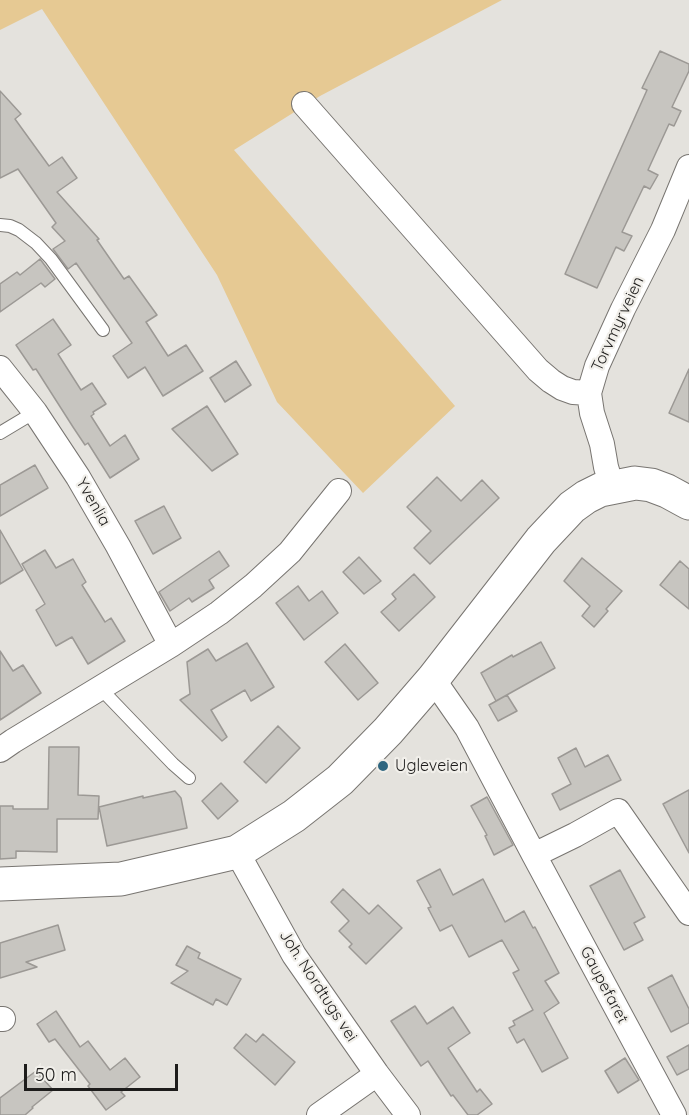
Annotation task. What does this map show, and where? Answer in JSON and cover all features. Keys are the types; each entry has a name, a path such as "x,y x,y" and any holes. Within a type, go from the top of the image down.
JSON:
{"street":[{"path":"304,104 538,370 562,388 573,392 590,393"},
{"name":"Torvmyrveien","path":"612,487 592,413 590,393 597,366 663,230 689,167"},
{"name":"Yvenlia","path":"0,368 35,412 84,487 171,645"},
{"path":"0,884 121,879 237,852 294,816 340,780 388,731 433,679 541,540 572,507 600,490 635,483 667,490 689,502"},
{"path":"0,750 219,613 290,552 339,491"},
{"name":"Gaupefaret","path":"433,679 467,728 674,1115"},
{"path":"534,855 618,811 689,913"},
{"name":"Joh. Nordtugs vei","path":"237,852 294,956 408,1115"},
{"path":"319,1115 377,1074"}],"lane":[{"path":"0,225 19,230 43,251 60,269 103,330"},
{"path":"0,433 35,412"},
{"path":"100,688 189,778"}],"shaded area":[{"path":"0,0 502,0 320,96 234,150 455,406 363,493 277,402 217,275 42,9 0,30"}],"building":[{"path":"660,51 689,64 689,71 672,107 681,111 674,126 669,124 648,170 658,175 650,189 644,186 622,232 632,236 624,251 616,247 597,288 565,274 647,90 642,88"},
{"path":"0,91 21,114 15,119 49,166 62,157 77,178 57,192 99,239 97,240 124,279 129,276 157,315 146,322 168,356 186,345 203,371 163,396 145,367 128,378 113,356 132,343 76,263 68,269 53,249 65,241 52,227 56,223 18,169 0,178"},
{"path":"40,259 55,279 45,287 41,283 0,312 0,284 17,272 20,275"},
{"path":"53,319 71,345 58,354 81,390 92,383 106,404 93,412 91,416 110,446 125,435 139,459 110,478 88,443 85,445 36,369 33,370 16,345"},
{"path":"236,361 251,385 225,402 210,378"},
{"path":"689,369 689,422 669,413"},
{"path":"207,406 238,454 212,471 172,429"},
{"path":"35,465 48,488 0,516 0,485"},
{"path":"437,477 461,501 482,480 499,498 430,564 414,548 431,531 407,507"},
{"path":"164,506 181,538 153,554 135,521"},
{"path":"0,530 23,570 0,584"},
{"path":"45,550 56,568 73,559 86,582 82,585 105,622 111,618 125,641 88,664 72,637 56,646 36,610 45,604 22,564"},
{"path":"219,551 229,566 209,580 214,588 192,602 189,598 170,611 159,592"},
{"path":"359,557 381,581 364,594 343,572"},
{"path":"582,558 622,591 594,627 582,616 590,606 564,581"},
{"path":"680,561 689,569 689,609 660,585"},
{"path":"414,574 435,597 399,631 381,612 396,599 392,594"},
{"path":"298,586 309,601 322,591 338,613 304,640 276,603"},
{"path":"541,642 555,668 496,701 481,673"},
{"path":"247,643 274,687 251,701 245,690 211,710 227,737 222,741 180,700 190,694 187,662 208,649 216,661"},
{"path":"345,644 378,683 358,700 325,662"},
{"path":"0,651 13,671 23,665 41,693 0,720"},
{"path":"507,695 517,711 498,721 489,705"},
{"path":"278,726 300,748 266,783 244,762"},
{"path":"49,747 79,747 78,795 99,796 98,819 57,819 57,852 16,851 16,858 0,859 0,806 13,806 13,809 48,809"},
{"path":"576,748 585,767 608,755 621,780 560,810 552,794 571,784 558,758"},
{"path":"221,783 238,801 218,819 202,801"},
{"path":"689,790 689,853 663,804"},
{"path":"175,791 181,798 187,828 107,846 99,807"},
{"path":"487,797 513,845 494,855 485,836 487,835 471,806"},
{"path":"440,869 453,895 483,879 505,922 524,911 533,928 535,927 559,973 545,981 559,1003 544,1013 568,1058 542,1072 524,1039 517,1043 509,1028 515,1025 513,1021 533,1010 513,973 519,970 502,940 469,957 452,925 440,931 428,908 431,907 417,881"},
{"path":"620,870 645,917 634,923 643,940 624,950 590,886"},
{"path":"343,889 369,914 378,905 402,928 366,964 349,947 352,944 339,931 349,921 331,902"},
{"path":"58,925 65,950 26,962 37,967 0,978 0,943"},
{"path":"187,946 200,953 198,958 241,979 227,1005 216,999 213,1005 171,983 188,971 176,965"},
{"path":"672,975 689,1009 689,1023 671,1032 648,988"},
{"path":"415,1006 427,1024 453,1007 470,1033 448,1048 477,1092 480,1089 492,1104 477,1115 468,1115 453,1095 451,1096 428,1061 421,1066 391,1021"},
{"path":"56,1011 80,1047 88,1041 110,1070 125,1058 140,1077 121,1092 125,1096 106,1110 88,1086 90,1084 55,1039 49,1042 37,1024"},
{"path":"246,1034 256,1042 263,1034 295,1062 275,1085 234,1048"},
{"path":"689,1045 689,1069 677,1075 667,1057"},
{"path":"625,1058 639,1080 618,1093 605,1071"},
{"path":"36,1071 53,1090 25,1115 0,1115 0,1098"}],"place":[{"name":"Ugleveien","path":"383,766"}]}
